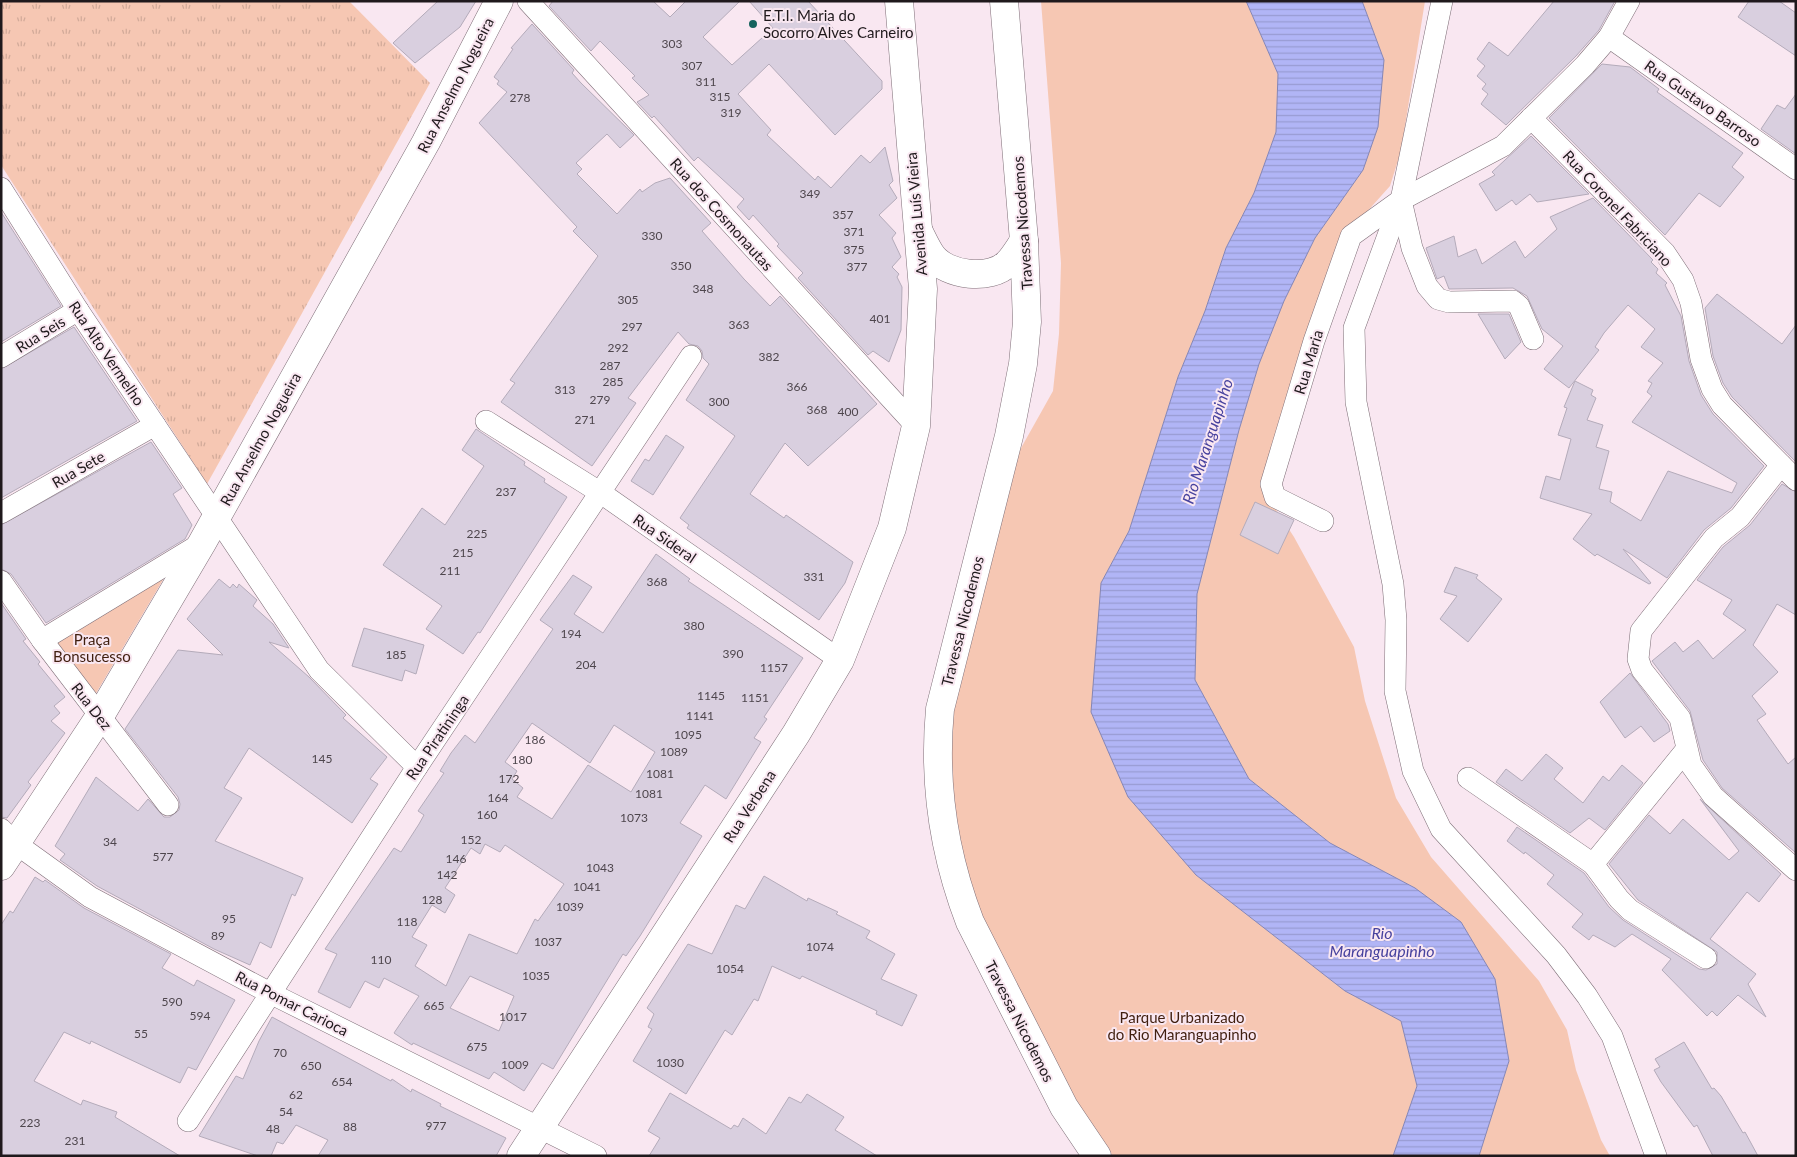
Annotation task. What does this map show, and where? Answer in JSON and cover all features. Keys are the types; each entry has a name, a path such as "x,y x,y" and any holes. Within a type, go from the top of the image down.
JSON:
{"main road":[{"name":"Rua Anselmo Nogueira","path":"1,866 8,836 100,716 202,543 426,142 499,1"},
{"name":"Avenida Luís Vieira","path":"899,1 923,289 916,426"},
{"name":"Travessa Nicodemos","path":"1004,1 1024,240 1027,322 1023,364 1008,436 940,709 936,749 938,781 945,844 958,892 970,922 1064,1108 1097,1156"},
{"path":"917,228 933,258 950,268 970,274 991,272 1007,264 1024,240"},
{"name":"Rua Verbena","path":"522,1156 796,734 840,660 892,528 916,426"}],"street":[{"name":"Rua dos Cosmonautas","path":"528,1 916,426"},
{"path":"1442,1 1401,200 1354,328 1356,402 1393,584 1396,620 1396,691 1413,771 1441,829 1556,955 1612,1036 1656,1156"},
{"name":"Rua Maria","path":"1323,521 1275,496 1271,484 1314,341 1351,236 1401,200 1503,146 1563,89 1609,37 1629,1"},
{"name":"Rua Gustavo Barroso","path":"1609,37 1796,169"},
{"name":"Rua Coronel Fabriciano","path":"1531,118 1665,253 1682,280 1691,303 1701,358 1712,389 1722,405 1796,480"},
{"name":"Rua Alto Vermelho","path":"3,195 319,670 417,767"},
{"path":"1401,200 1412,248 1431,292 1438,299 1449,302 1513,301 1519,306 1533,339"},
{"name":"Rua Seis","path":"1,358 78,310"},
{"name":"Rua Piratininga","path":"188,1121 417,767 691,356"},
{"name":"Rua Sideral","path":"486,421 601,493 840,660"},
{"name":"Rua Sete","path":"1,513 155,425"},
{"path":"1781,465 1740,517 1714,538 1641,630 1638,659 1642,670 1680,718 1691,765 1713,796 1796,870"},
{"path":"42,640 202,543"},
{"name":"Rua Dez","path":"1,581 42,640 168,805"},
{"path":"1593,864 1686,750"},
{"path":"1468,778 1593,864 1618,900 1630,910 1706,958"},
{"name":"Rua Pomar Carioca","path":"8,836 90,897 270,993 540,1126 596,1156"}],"green space":[{"path":"1,1 349,1 430,83 207,484 1,165"},
{"name":"Parque Urbanizado do Rio Maranguapinho","path":"1041,1 1246,1 1278,74 1276,132 1254,193 1226,248 1205,311 1178,377 1129,531 1101,583 1196,875 1345,991 1401,1021 1417,1086 1393,1156 1113,1156 1068,1092 980,918 959,842 949,778 950,709 1011,466 1053,391 1059,334 1061,263"},
{"path":"1362,1 1425,1 1401,151 1390,186 1347,234 1273,505 1294,537 1354,647 1365,701 1396,798 1431,857 1539,981 1567,1030 1576,1070 1601,1140 1610,1156 1479,1156 1509,1061 1495,979 1461,922 1415,888 1330,843 1249,779 1195,680 1197,594 1239,430 1259,364 1282,305 1315,238 1363,170 1384,60"},
{"name":"Praça Bonsucesso","path":"167,573 95,695 52,639"}],"water":[{"name":"Rio Maranguapinho","path":"1246,1 1362,1 1384,60 1378,127 1363,170 1315,238 1284,301 1259,364 1239,430 1197,594 1195,680 1249,779 1330,843 1415,888 1461,922 1495,979 1509,1061 1479,1156 1393,1156 1417,1086 1401,1021 1345,991 1196,875 1128,797 1091,712 1101,583 1129,531 1178,377 1205,311 1226,248 1254,193 1276,132 1278,74"}],"building":[{"path":"438,1 476,1 460,27 415,63 393,43"},
{"path":"553,1 653,1 670,17 686,1 740,1 703,37 732,65 773,28 749,1 808,1 882,81 882,89 835,135 769,64 738,94 771,130 767,135 815,180 818,176 831,188 861,155 870,163 885,147 893,181 889,185 897,198 879,215 896,233 892,238 901,257 892,267 899,274 897,277 902,287 901,330 889,362 873,351 868,355 798,278 803,273 777,246 779,244 753,215 749,220 737,207 744,199 698,157 694,161 654,116 652,118 637,102 649,95 632,78 635,76 600,41 591,51 549,6"},
{"path":"1554,1 1615,1 1599,30 1576,56 1506,125 1481,104 1488,94 1482,89 1486,84 1477,76 1485,66 1477,59 1489,42 1508,56"},
{"path":"1749,1 1779,1 1796,13 1796,56 1738,17"},
{"path":"532,24 574,70 572,73 581,83 634,135 620,148 607,134 576,163 582,169 577,174 617,214 640,189 642,192 655,183 670,178 711,223 702,231 744,279 770,306 780,296 877,404 808,466 785,443 750,494 784,518 786,515 853,562 845,583 819,620 687,528 689,525 680,518 735,436 686,400 709,364 703,358 702,351 698,346 689,344 678,332 628,398 636,403 592,466 501,402 515,383 510,380 598,256 573,231 577,227 479,123 507,92 497,84 499,81 494,77 513,49 511,48"},
{"path":"1602,64 1630,67 1659,89 1657,92 1743,153 1732,167 1744,177 1720,207 1699,193 1665,235 1549,118"},
{"path":"1796,94 1796,154 1761,129 1777,105 1785,109"},
{"path":"1531,136 1589,194 1537,202 1530,194 1516,205 1512,200 1496,211 1479,184 1495,175 1492,172"},
{"path":"1593,198 1653,260 1651,262 1658,269 1656,273 1667,283 1665,285 1681,316 1689,361 1701,395 1713,414 1764,466 1731,508 1704,530 1667,578 1623,549 1651,583 1649,584 1597,554 1595,556 1573,539 1592,514 1540,498 1546,476 1560,480 1571,439 1558,435 1567,408 1564,407 1575,381 1593,390 1591,395 1596,398 1587,420 1603,425 1596,447 1609,451 1599,489 1612,492 1610,502 1641,521 1668,471 1732,493 1737,483 1632,422 1652,396 1647,392 1652,383 1648,381 1663,363 1641,347 1655,329 1628,305 1604,333 1595,347 1599,350 1569,388 1544,369 1563,346 1542,329 1527,296 1513,288 1449,289 1444,276 1437,279 1426,248 1454,236 1458,257 1476,249 1482,264 1515,241 1525,258 1557,229 1550,217"},
{"path":"1,212 61,306 1,342"},
{"path":"1717,294 1782,344 1796,325 1796,462 1732,397 1723,383 1713,356 1705,308"},
{"path":"1478,314 1509,314 1521,342 1505,359"},
{"path":"74,327 137,421 1,498 1,369"},
{"path":"476,429 525,462 524,465 545,479 544,482 567,497 480,633 478,632 463,654 426,629 442,606 383,565 422,508 445,525 484,466 462,450"},
{"path":"666,435 684,447 653,495 631,481 645,459 649,461"},
{"path":"151,442 182,488 173,494 192,525 185,539 46,623 11,574 1,569 1,525"},
{"path":"1782,484 1796,492 1796,615 1777,604 1753,645 1778,672 1752,696 1766,714 1757,720 1788,764 1796,757 1796,853 1722,788 1703,760 1690,711 1652,661 1675,642 1683,652 1698,640 1713,659 1746,630 1723,614 1732,600 1697,580 1723,547 1750,525"},
{"path":"1255,502 1294,520 1278,554 1240,535"},
{"path":"656,554 690,579 688,581 803,658 764,717 767,719 754,738 761,742 726,799 705,785 680,823 702,836 640,936 626,956 623,954 553,1069 542,1063 524,1091 494,1072 489,1079 413,1043 412,1045 394,1033 419,996 384,978 379,988 365,981 350,1008 318,992 337,954 325,949 394,848 401,852 419,824 424,815 418,811 444,773 440,771 451,753 465,735 475,743 553,629 540,620 573,575 592,587 574,614 603,633","holes":["532,723 590,763 614,725 655,752 631,792 588,765 552,819 517,797 523,788 512,779 517,771 505,762","485,844 500,852 505,845 564,884 538,921 535,919 517,954 469,934 446,986 415,966 427,945 412,937 432,905 445,913 455,895 445,888 471,848 480,854","470,976 514,996 499,1031 450,1008"]},
{"path":"1455,567 1478,575 1476,578 1502,599 1468,642 1440,619 1457,596 1444,592"},
{"path":"219,579 230,588 233,584 237,588 239,584 257,600 253,606 273,624 289,648 269,642 309,677 346,715 343,718 387,757 370,779 378,784 352,823 249,748 224,788 242,798 215,841 303,878 295,896 292,894 271,948 260,942 250,965 214,949 97,886 60,860 65,854 55,846 96,777 138,811 148,799 164,817 170,817 179,810 178,797 125,729 178,650 223,655 187,619"},
{"path":"1,603 26,639 23,641 40,662 38,664 65,697 54,706 60,713 51,721 65,733 28,782 31,785 7,818 1,817"},
{"path":"364,628 424,645 416,674 405,670 402,681 352,666"},
{"path":"1630,673 1668,724 1670,731 1654,742 1641,726 1625,738 1600,702"},
{"path":"1546,754 1563,768 1554,779 1583,803 1603,776 1609,781 1622,765 1643,783 1605,830 1589,818 1570,833 1496,782 1506,769 1522,781"},
{"path":"1700,799 1781,874 1759,902 1747,892 1710,939 1756,974 1748,984 1766,1017 1738,995 1717,1016 1712,1011 1707,1016 1662,970 1671,959 1632,934 1615,947 1593,935 1589,940 1572,927 1583,914 1547,884 1554,875 1525,852 1524,854 1507,841 1517,827 1584,873 1609,907 1623,920 1699,969 1706,970 1717,964 1717,952 1638,900 1609,864 1649,815 1670,834 1683,819 1729,860 1739,851"},
{"path":"764,876 807,901 808,898 838,912 836,914 870,931 866,938 895,954 881,979 917,995 902,1026 876,1014 877,1011 802,976 800,979 772,966 758,1001 754,999 732,1035 725,1030 686,1094 633,1061 652,1029 648,1027 654,1014 647,1008 688,944 712,954 736,905 745,909"},
{"path":"35,877 43,882 45,880 84,908 171,954 162,968 194,986 197,980 235,1000 196,1070 188,1067 180,1083 91,1041 90,1044 64,1032 34,1081 81,1105 83,1100 117,1112 115,1117 180,1156 1,1156 1,925 10,911 13,913"},
{"path":"272,1017 391,1081 392,1079 411,1092 412,1089 441,1104 440,1106 506,1138 496,1156 318,1156 328,1140 296,1125 283,1144 277,1142 271,1156 258,1156 199,1136 236,1076 243,1079 259,1041"},
{"path":"1684,1042 1712,1089 1714,1088 1721,1096 1743,1133 1745,1132 1758,1156 1713,1156 1697,1125 1694,1127 1661,1082 1654,1070 1660,1067 1655,1059"},
{"path":"670,1093 731,1129 734,1125 738,1127 743,1118 766,1134 789,1097 801,1103 807,1094 844,1117 835,1130 877,1156 649,1156 660,1138 648,1131"}],"place":[{"name":"E.T.I. Maria do Socorro Alves Carneiro","path":"753,24"}]}
